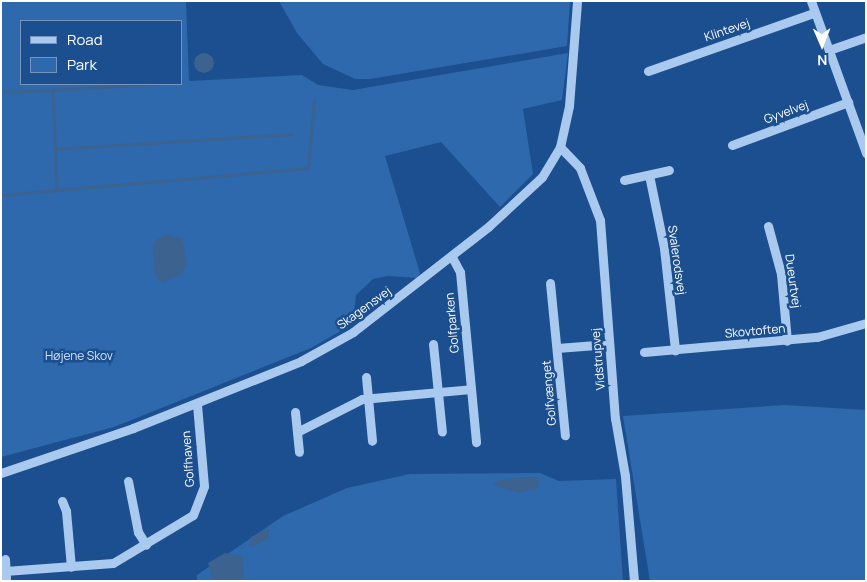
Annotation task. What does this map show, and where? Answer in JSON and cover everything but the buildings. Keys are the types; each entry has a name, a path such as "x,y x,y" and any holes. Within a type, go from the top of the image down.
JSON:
{"street":[{"name":"Skagensvej","path":"1,473 92,444 197,404 329,347 353,332 452,257 532,188 560,147 568,106 577,1"},
{"path":"811,1 865,148"},
{"name":"Klintevej","path":"648,71 814,13"},
{"path":"828,50 866,37"},
{"name":"Gyvelvej","path":"732,145 848,102"},
{"name":"Vidstrupvej","path":"560,147 580,168 600,220 609,344 634,581"},
{"path":"624,180 669,170"},
{"name":"Svalerodsvej","path":"648,175 664,248 675,350"},
{"name":"Dueurtvej","path":"768,226 781,274 787,341"},
{"name":"Golfparken","path":"452,257 459,267 476,442"},
{"name":"Golfvænget","path":"550,283 565,435"},
{"name":"Skovtoften","path":"644,352 787,341 816,337 865,326"},
{"name":"Golfparken","path":"433,344 442,432"},
{"name":"Golfvænget","path":"557,348 609,344"},
{"path":"366,377 372,441"},
{"path":"297,432 368,399 471,389"},
{"name":"Golfhaven","path":"5,571 113,563 146,545 193,514 202,496 197,404"},
{"path":"295,412 300,452"},
{"path":"128,481 136,523 146,545"},
{"path":"62,502 66,511 71,567"},
{"path":"5,559 6,581"}],"green space":[{"name":"Højene Skov","path":"1,1 186,1 189,81 302,75 318,85 353,90 568,53 562,100 523,109 533,174 500,207 441,142 385,156 420,273 417,278 388,276 373,279 356,295 353,324 311,348 114,427 1,457"},
{"path":"279,1 570,1 567,46 370,79 355,79 323,64 297,33"},
{"path":"785,405 866,410 866,581 650,581 623,416"},
{"path":"540,473 559,481 616,479 623,581 197,581 197,575 283,516 347,488 410,474"}],"shaded area":[{"path":"204,53 211,56 214,63 211,70 204,73 197,70 194,63 197,56"},
{"path":"167,234 182,239 187,263 182,274 162,283 155,276 153,247 156,240"},
{"path":"538,477 540,481 538,488 519,493 493,485 499,480"},
{"path":"269,530 269,538 253,547 248,545 251,537"},
{"path":"225,553 243,557 244,581 213,581 208,563"}],"waterway":[{"path":"53,90 138,85"},
{"path":"1,92 53,90 57,191"},
{"path":"1,195 308,168 314,100"},
{"path":"55,149 293,134"}]}
